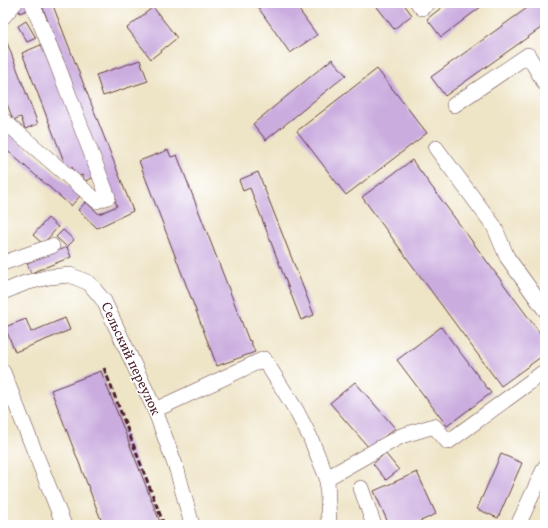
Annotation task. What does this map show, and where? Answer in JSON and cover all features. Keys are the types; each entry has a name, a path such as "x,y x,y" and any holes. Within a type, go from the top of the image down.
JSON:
{"street":[{"path":"3,17 15,3"},
{"path":"3,120 97,202 108,197 32,3"},
{"path":"418,3 422,8 428,3"},
{"path":"454,105 528,55 545,84"},
{"path":"436,148 494,226 507,257 545,310"},
{"path":"3,263 52,246"},
{"name":"Сельский переулок","path":"3,292 25,283 49,277 70,275 89,283 104,301 155,410 177,470 192,525"},
{"path":"155,410 264,359 296,410 310,437 327,478 329,525"},
{"path":"327,478 402,436 434,426 448,442 545,371"},
{"path":"3,372 64,525"},
{"path":"518,525 545,468"},
{"path":"361,488 374,525"}],"building":[{"path":"26,3 29,9 20,13 17,7"},
{"path":"41,3 52,3 133,211 97,228 78,210 86,202 99,214 117,206"},
{"path":"255,3 294,3 317,35 290,53"},
{"path":"374,3 403,3 412,15 394,29"},
{"path":"447,3 486,3 441,37 427,19"},
{"path":"534,3 542,3 545,8 545,25 445,96 431,77"},
{"path":"153,7 177,38 151,59 127,28"},
{"path":"26,21 36,38 27,42 18,26"},
{"path":"3,32 38,124 25,129 21,117 13,120 3,93"},
{"path":"43,44 95,177 85,181 82,175 76,177 72,167 67,169 22,53"},
{"path":"332,59 346,75 266,140 253,124"},
{"path":"140,60 148,81 103,96 96,75"},
{"path":"377,69 427,133 346,195 297,131"},
{"path":"3,128 80,196 71,206 3,147"},
{"path":"168,150 171,157 177,155 249,341 250,340 255,352 217,366 139,161"},
{"path":"412,160 545,340 545,354 501,386 362,197"},
{"path":"258,172 314,315 301,320 250,188 243,191 239,180"},
{"path":"48,218 58,227 43,244 33,235"},
{"path":"63,230 74,240 67,247 56,237"},
{"path":"67,247 71,257 31,273 27,263"},
{"path":"65,318 70,330 15,352 5,327 26,319 31,332"},
{"path":"441,327 491,393 447,426 397,360"},
{"path":"101,371 160,522 151,525 103,525 51,390"},
{"path":"355,382 395,428 370,449 330,403"},
{"path":"385,453 399,470 386,480 373,464"},
{"path":"501,454 522,463 498,518 477,509"},
{"path":"417,472 436,514 412,525 389,525 374,491"}],"railway":[{"path":"104,368 164,525"}]}
